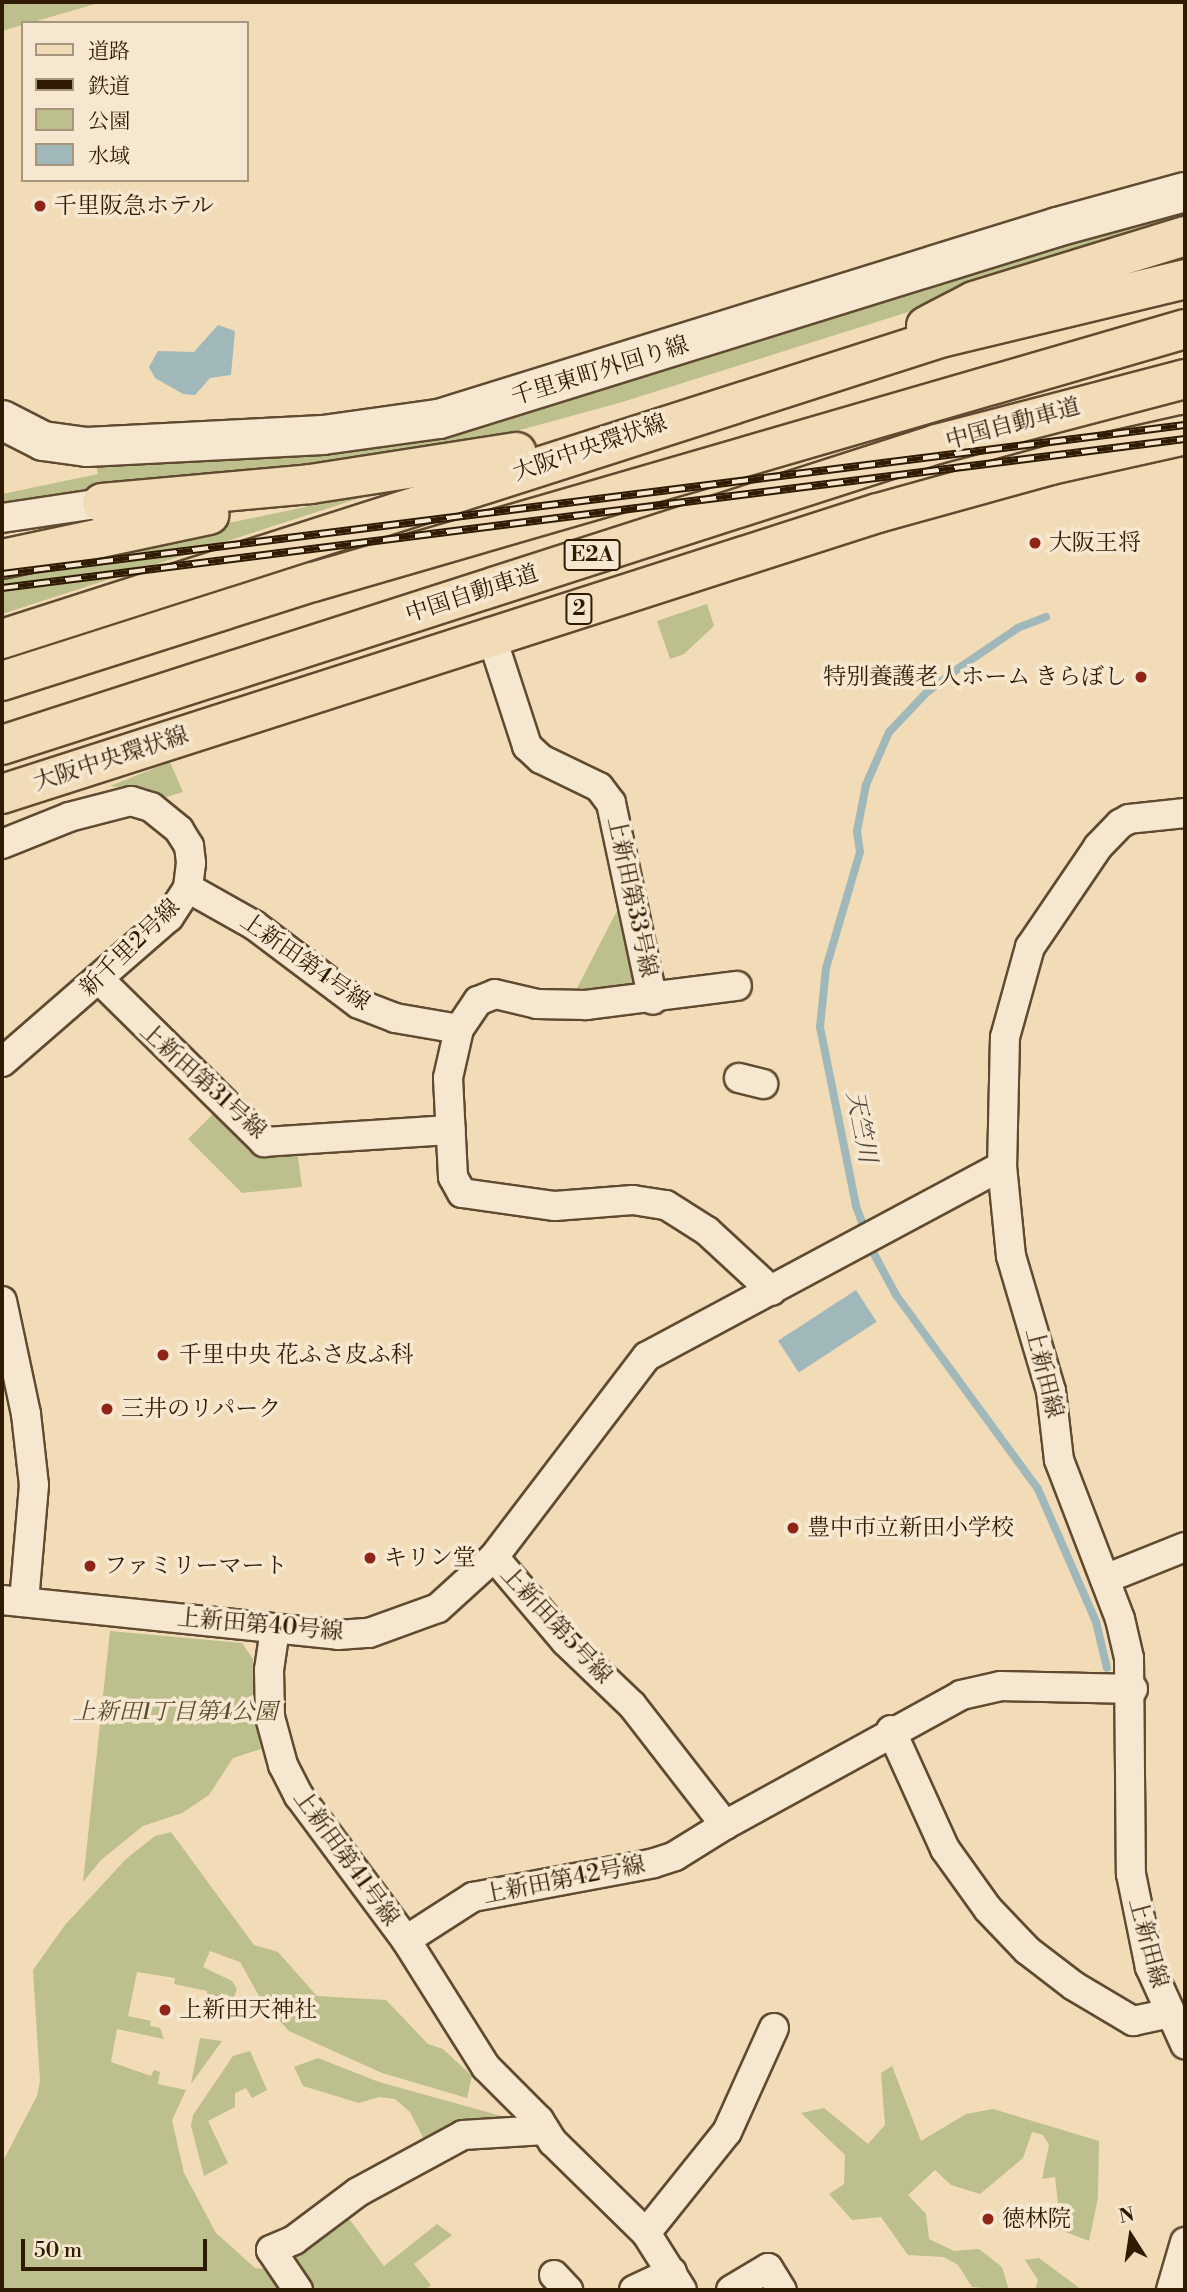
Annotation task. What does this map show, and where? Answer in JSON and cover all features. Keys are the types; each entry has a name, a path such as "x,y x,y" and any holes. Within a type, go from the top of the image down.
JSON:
{"main road":[{"path":"846,367 974,301 1185,236"},
{"name":"大阪中央環状線","path":"2,639 656,426 944,337 1185,279"},
{"name":"中国自動車道","path":"2,681 313,582 1185,329"},
{"name":"中国自動車道","path":"2,745 937,444 1185,379"},
{"path":"2,559 364,478 656,426"},
{"name":"大阪中央環状線","path":"2,794 865,517 995,481 1185,435"},
{"path":"995,481 1106,474 1185,461"},
{"path":"102,503 364,478"},
{"path":"2,817 60,796 164,742"}],"street":[{"name":"千里東町外回り線","path":"2,420 43,441 87,447 323,435 439,419 1058,227 1185,192"},
{"path":"2,518 102,503"},
{"name":"上新田第33号線","path":"492,638 527,746 541,759 599,787 611,803 653,1000"},
{"name":"新千里2号線","path":"2,844 112,803 139,802 161,813 185,839 191,856 188,888 169,917 100,980 2,1062"},
{"name":"上新田線","path":"1185,813 1129,819 1120,824 1098,847 1030,947 1005,1037 1002,1166 1011,1256 1051,1391 1059,1460 1122,1627 1133,1689 1129,1859 1147,1955 1185,2044"},
{"name":"上新田第4号線","path":"188,888 254,925 359,1004 403,1020 459,1028"},
{"name":"上新田第31号線","path":"100,980 148,1032 179,1056 264,1142 451,1129"},
{"path":"737,986 692,990 653,1000 554,1006 495,994 478,1002 459,1028 448,1078 453,1177 462,1193 555,1206 633,1200 666,1205 707,1231 772,1291"},
{"name":"上新田第5号線","path":"725,1825 632,1705 566,1642 495,1557 647,1356 870,1240 1002,1166"},
{"path":"2,1301 26,1414 34,1485 13,1601"},
{"path":"1105,1579 1185,1547"},
{"name":"上新田第40号線","path":"13,1601 338,1635 395,1626 438,1608 495,1557"},
{"name":"上新田第41号線","path":"275,1629 269,1700 283,1765 311,1813 406,1940 486,2067 646,2233 677,2281"},
{"path":"725,1825 891,1730 961,1695 984,1688 1133,1689"},
{"path":"891,1730 945,1849 988,1909 1027,1950 1074,1986 1133,2021 1170,2013"},
{"name":"上新田第42号線","path":"406,1940 473,1897 654,1863 725,1825"},
{"path":"646,2233 727,2132 774,2028"},
{"path":"298,2290 271,2250 294,2240 358,2192 463,2134 545,2130"},
{"path":"1171,2290 1185,2244"},
{"path":"731,2290 768,2268 782,2290"},
{"path":"634,2290 677,2281"}],"green space":[{"path":"2,2 102,2 36,21 21,21 21,25 2,31"},
{"path":"1185,204 1185,225 619,403 461,446 2,506 2,494 98,474 95,460 291,451"},
{"path":"368,494 366,496 2,614 2,570"},
{"path":"707,604 714,626 684,654 670,659 657,621"},
{"path":"170,762 183,792 163,798 147,791 110,786"},
{"path":"622,901 638,985 572,998"},
{"path":"216,1111 297,1150 302,1187 242,1193 188,1139"},
{"name":"上新田1丁目第4公園","path":"110,1631 242,1643 253,1659 253,1707 261,1749 233,1758 209,1795 182,1813 143,1826 101,1860 83,1882"},
{"path":"171,1832 254,1945 278,1952 317,1996 386,2000 428,2044 443,2049 472,2076 467,2098 382,2073 289,2031 263,2003 240,1962 210,1951 203,1967 232,1981 237,1989 230,2007 207,2004 207,1991 174,1984 175,1978 137,1972 128,2016 151,2021 150,2026 160,2028 164,2039 117,2029 111,2062 151,2076 154,2070 160,2072 158,2084 186,2090 172,2120 184,2173 216,2233 255,2268 274,2270 291,2290 2,2289 2,2163 37,2096 40,2081 33,1970 65,1925 126,1859 155,1836"},
{"path":"200,2038 222,2041 191,2084"},
{"path":"250,2051 267,2090 252,2098 246,2088 235,2093 235,2107 208,2121 228,2163 204,2176 191,2126 193,2115 233,2056"},
{"path":"318,2058 379,2082 505,2117 506,2122 475,2129 471,2117 425,2141 410,2112 395,2099 379,2097 359,2103 303,2086 294,2067"},
{"path":"892,2066 921,2141 966,2114 993,2109 1099,2141 1098,2198 1089,2241 1055,2228 1059,2211 1055,2177 1042,2179 1049,2145 1043,2135 1032,2132 1023,2158 980,2194 951,2185 935,2170 908,2195 926,2214 929,2239 954,2251 979,2249 1002,2267 1009,2290 972,2287 958,2265 944,2257 908,2255 881,2217 852,2220 829,2194 844,2184 845,2155 801,2113 824,2108 868,2144 885,2125 881,2073"},
{"path":"347,2216 384,2266 437,2224 452,2235 414,2264 431,2285 425,2290 307,2290 286,2261"},
{"path":"1039,2258 1082,2290 1035,2290 1038,2280 1025,2260"}],"water":[{"path":"218,325 235,331 231,375 210,378 195,395 183,394 155,378 149,367 158,351 194,352"},
{"path":"856,1290 877,1322 799,1373 778,1341"}],"waterway":[{"name":"天竺川","path":"1046,617 1018,628 959,668 927,692 889,732 866,785 857,831 860,852 826,968 820,1027 856,1206 873,1252 896,1295 1038,1489 1096,1622 1107,1668"}],"railway":[{"path":"2,574 1185,425"},
{"path":"2,588 1185,439"}],"place":[{"name":"千里阪急ホテル","path":"40,206"},
{"name":"大阪王将","path":"1035,543"},
{"name":"特別養護老人ホーム きらぼし","path":"1141,677"},
{"name":"千里中央 花ふさ皮ふ科","path":"163,1355"},
{"name":"三井のリパーク","path":"107,1409"},
{"name":"豊中市立新田小学校","path":"793,1528"},
{"name":"キリン堂","path":"370,1558"},
{"name":"ファミリーマート","path":"90,1566"},
{"name":"上新田天神社","path":"165,2010"},
{"name":"徳林院","path":"988,2219"}]}
